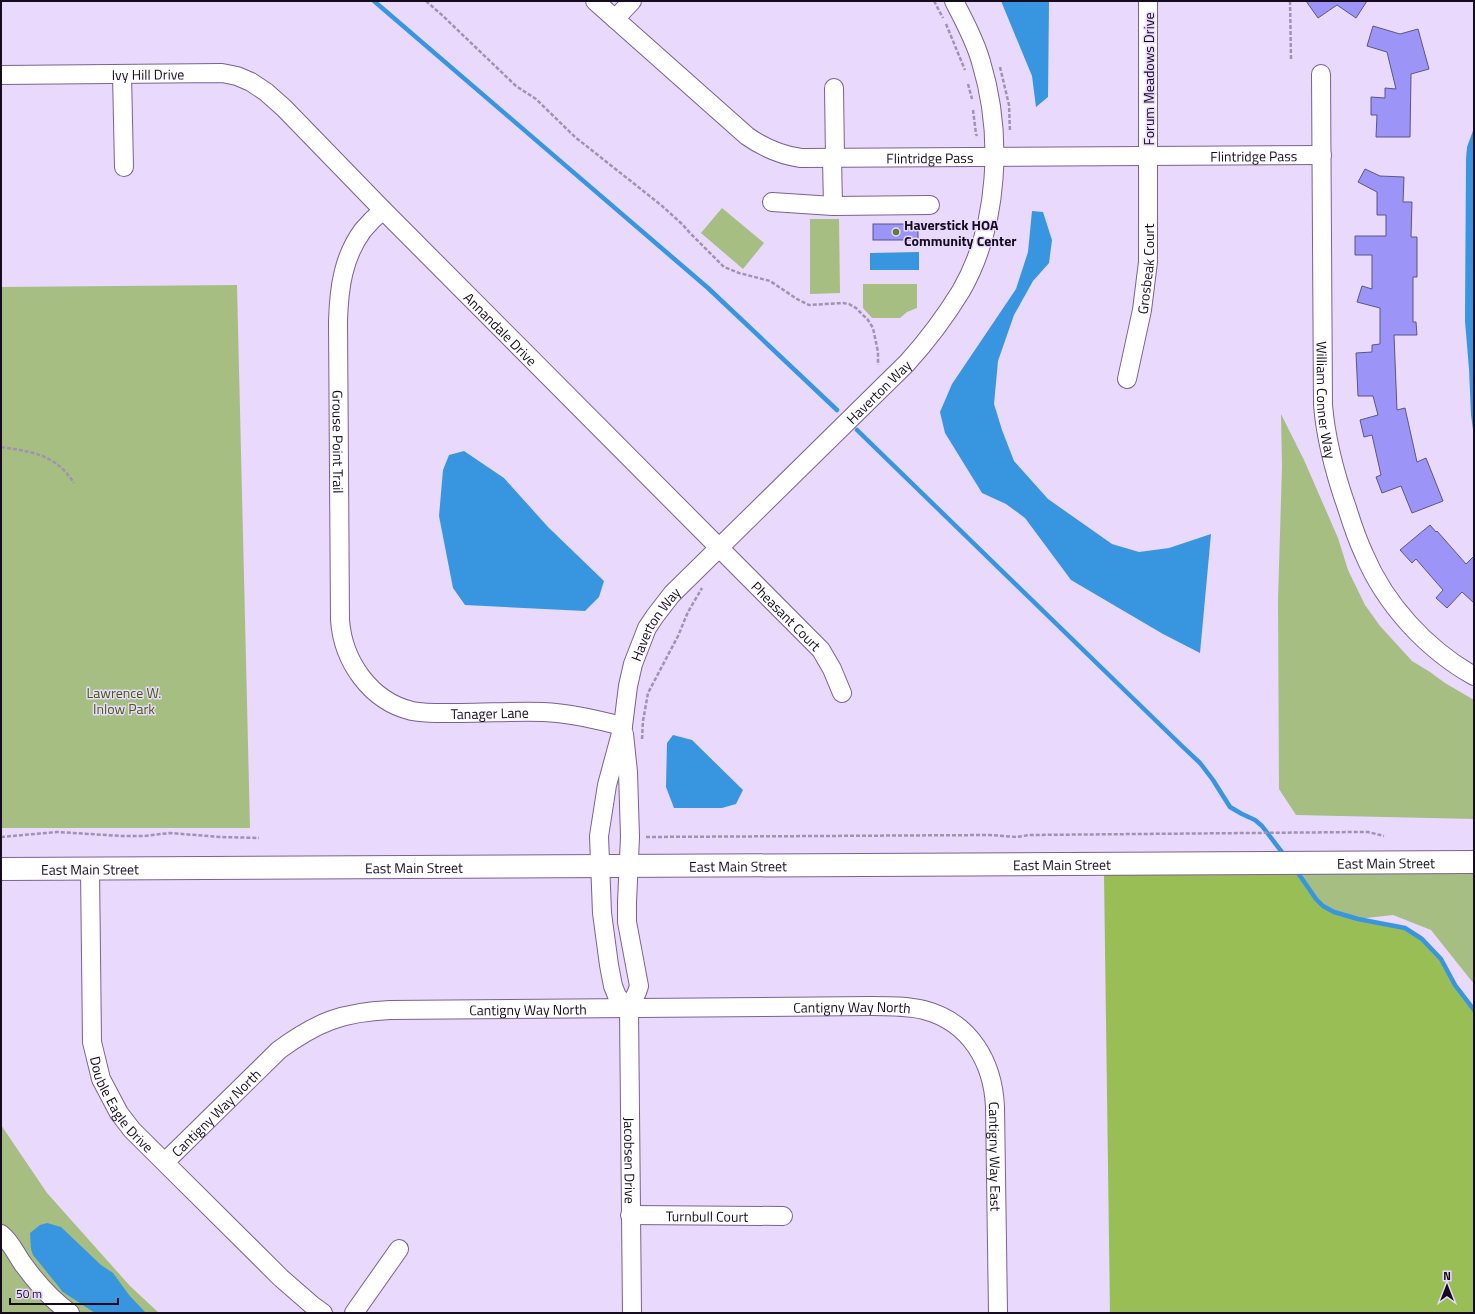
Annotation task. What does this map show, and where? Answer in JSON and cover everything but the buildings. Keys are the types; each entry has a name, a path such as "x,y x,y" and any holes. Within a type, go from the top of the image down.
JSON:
{"main road":[{"name":"East Main Street","path":"1,868 1474,862"}],"street":[{"name":"Flintridge Pass","path":"595,1 747,136 762,147 790,157 1148,157 1322,155"},
{"path":"615,19 632,1"},
{"name":"Haverton Way","path":"600,866 599,836 607,785 623,726 630,674 636,655 655,616 672,594 906,363 940,323 969,275 982,239 989,213 994,157 992,111 977,49 954,1"},
{"name":"Forum Meadows Drive","path":"1148,1 1148,157"},
{"name":"Ivy Hill Drive","path":"1,75 222,73 244,78 284,108"},
{"path":"122,74 124,167"},
{"name":"William Conner Way","path":"1321,74 1324,405 1326,434 1333,466 1364,554 1372,572 1393,605 1442,655 1474,676"},
{"path":"833,206 834,88"},
{"name":"Annandale Drive","path":"284,108 383,210 719,547"},
{"name":"Grosbeak Court","path":"1127,379 1142,310 1147,274 1148,157"},
{"path":"772,202 833,206 930,205"},
{"name":"Grouse Point Trail","path":"364,681 352,663 347,652 342,637 340,620 339,303 342,275 351,252 364,230 383,210"},
{"name":"Pheasant Court","path":"719,547 821,650 832,669 842,693"},
{"name":"Tanager Lane","path":"364,681 374,691 394,704 414,711 437,713 553,713 623,726"},
{"name":"Haverton Way","path":"623,726 628,772 630,837 628,865"},
{"name":"Jacobsen Drive","path":"628,865 627,922 639,986 628,1008 632,1313"},
{"path":"600,866 603,926 613,986 617,996 628,1008"},
{"name":"Double Eagle Drive","path":"90,868 92,1042 100,1079 119,1113 132,1130 281,1278 323,1313"},
{"name":"Cantigny Way North","path":"165,1162 279,1050 304,1032 328,1021 359,1012 390,1010 892,1006 925,1010 945,1018"},
{"name":"Cantigny Way East","path":"945,1018 968,1035 977,1048 990,1074 994,1093 998,1313"},
{"name":"Turnbull Court","path":"630,1216 657,1214 783,1216"},
{"path":"1,1234 9,1241 34,1278 63,1308 70,1313"},
{"path":"354,1313 399,1249"}],"path":[{"path":"426,1 516,86 536,100 575,137 661,205 724,266 739,273 770,281 798,299 809,304 846,303 860,311 873,328 878,352 878,365"},
{"path":"934,1 950,33 966,72"},
{"path":"1290,1 1291,59"},
{"path":"968,82 973,104 976,134 978,136"},
{"path":"1,447 26,451 48,458 64,468 74,483"},
{"path":"642,741 642,721 648,693 678,636 688,612 704,584"},
{"path":"645,830 645,837 990,835 1020,837 1029,835 1238,832 1363,832 1384,836"},
{"path":"1,837 57,832 121,836 144,836 170,833 259,838"}],"green space":[{"path":"722,208 764,243 743,269 701,233"},
{"path":"810,219 839,219 840,293 810,294"},
{"path":"863,284 917,284 917,308 907,312 900,318 872,318 863,308"},
{"name":"Lawrence W. Inlow Park","path":"237,285 250,828 1,828 1,287"},
{"path":"1281,414 1304,460 1338,538 1348,570 1365,605 1380,626 1412,661 1474,700 1474,819 1296,815 1279,789 1278,601 1282,466"},
{"path":"1474,870 1474,984 1431,930 1393,915 1358,919 1334,912 1323,906 1316,899 1297,872"},
{"path":"1297,872 1311,893 1321,904 1331,911 1354,918 1390,924 1413,933 1423,940 1440,958 1474,1009 1474,1313 1110,1313 1104,874"},
{"path":"1,1125 47,1193 130,1286 159,1313 1,1313"}],"water":[{"path":"1001,1 1049,1 1048,97 1036,107 1032,76"},
{"path":"1474,128 1474,437 1471,415 1465,321 1466,159 1467,147"},
{"path":"1032,211 1043,212 1052,240 1049,263 1033,281 1014,315 998,361 994,404 1002,430 1014,461 1048,499 1112,544 1139,552 1169,548 1211,534 1200,653 1163,634 1071,580 1025,518 1006,504 982,493 945,433 940,412 952,384 1016,289 1028,252"},
{"path":"919,252 919,270 870,270 870,253"},
{"path":"464,451 504,478 548,527 604,581 599,597 585,611 465,605 453,588 439,516 443,470 449,455"},
{"path":"673,735 692,740 743,790 736,804 722,808 674,808 666,787 667,743"},
{"path":"47,1223 61,1227 101,1265 113,1273 129,1295 146,1313 95,1313 63,1292 33,1255 31,1249 30,1233 40,1225"}],"waterway":[{"path":"374,1 708,288 837,410"},
{"path":"857,430 1200,763 1230,807 1255,820 1262,826 1285,856"},
{"path":"1296,870 1316,899 1323,906 1334,912 1358,919 1405,928 1422,939 1441,959 1455,985 1474,1010"}],"place":[{"name":"Haverstick HOA Community Center","path":"896,232"}]}
